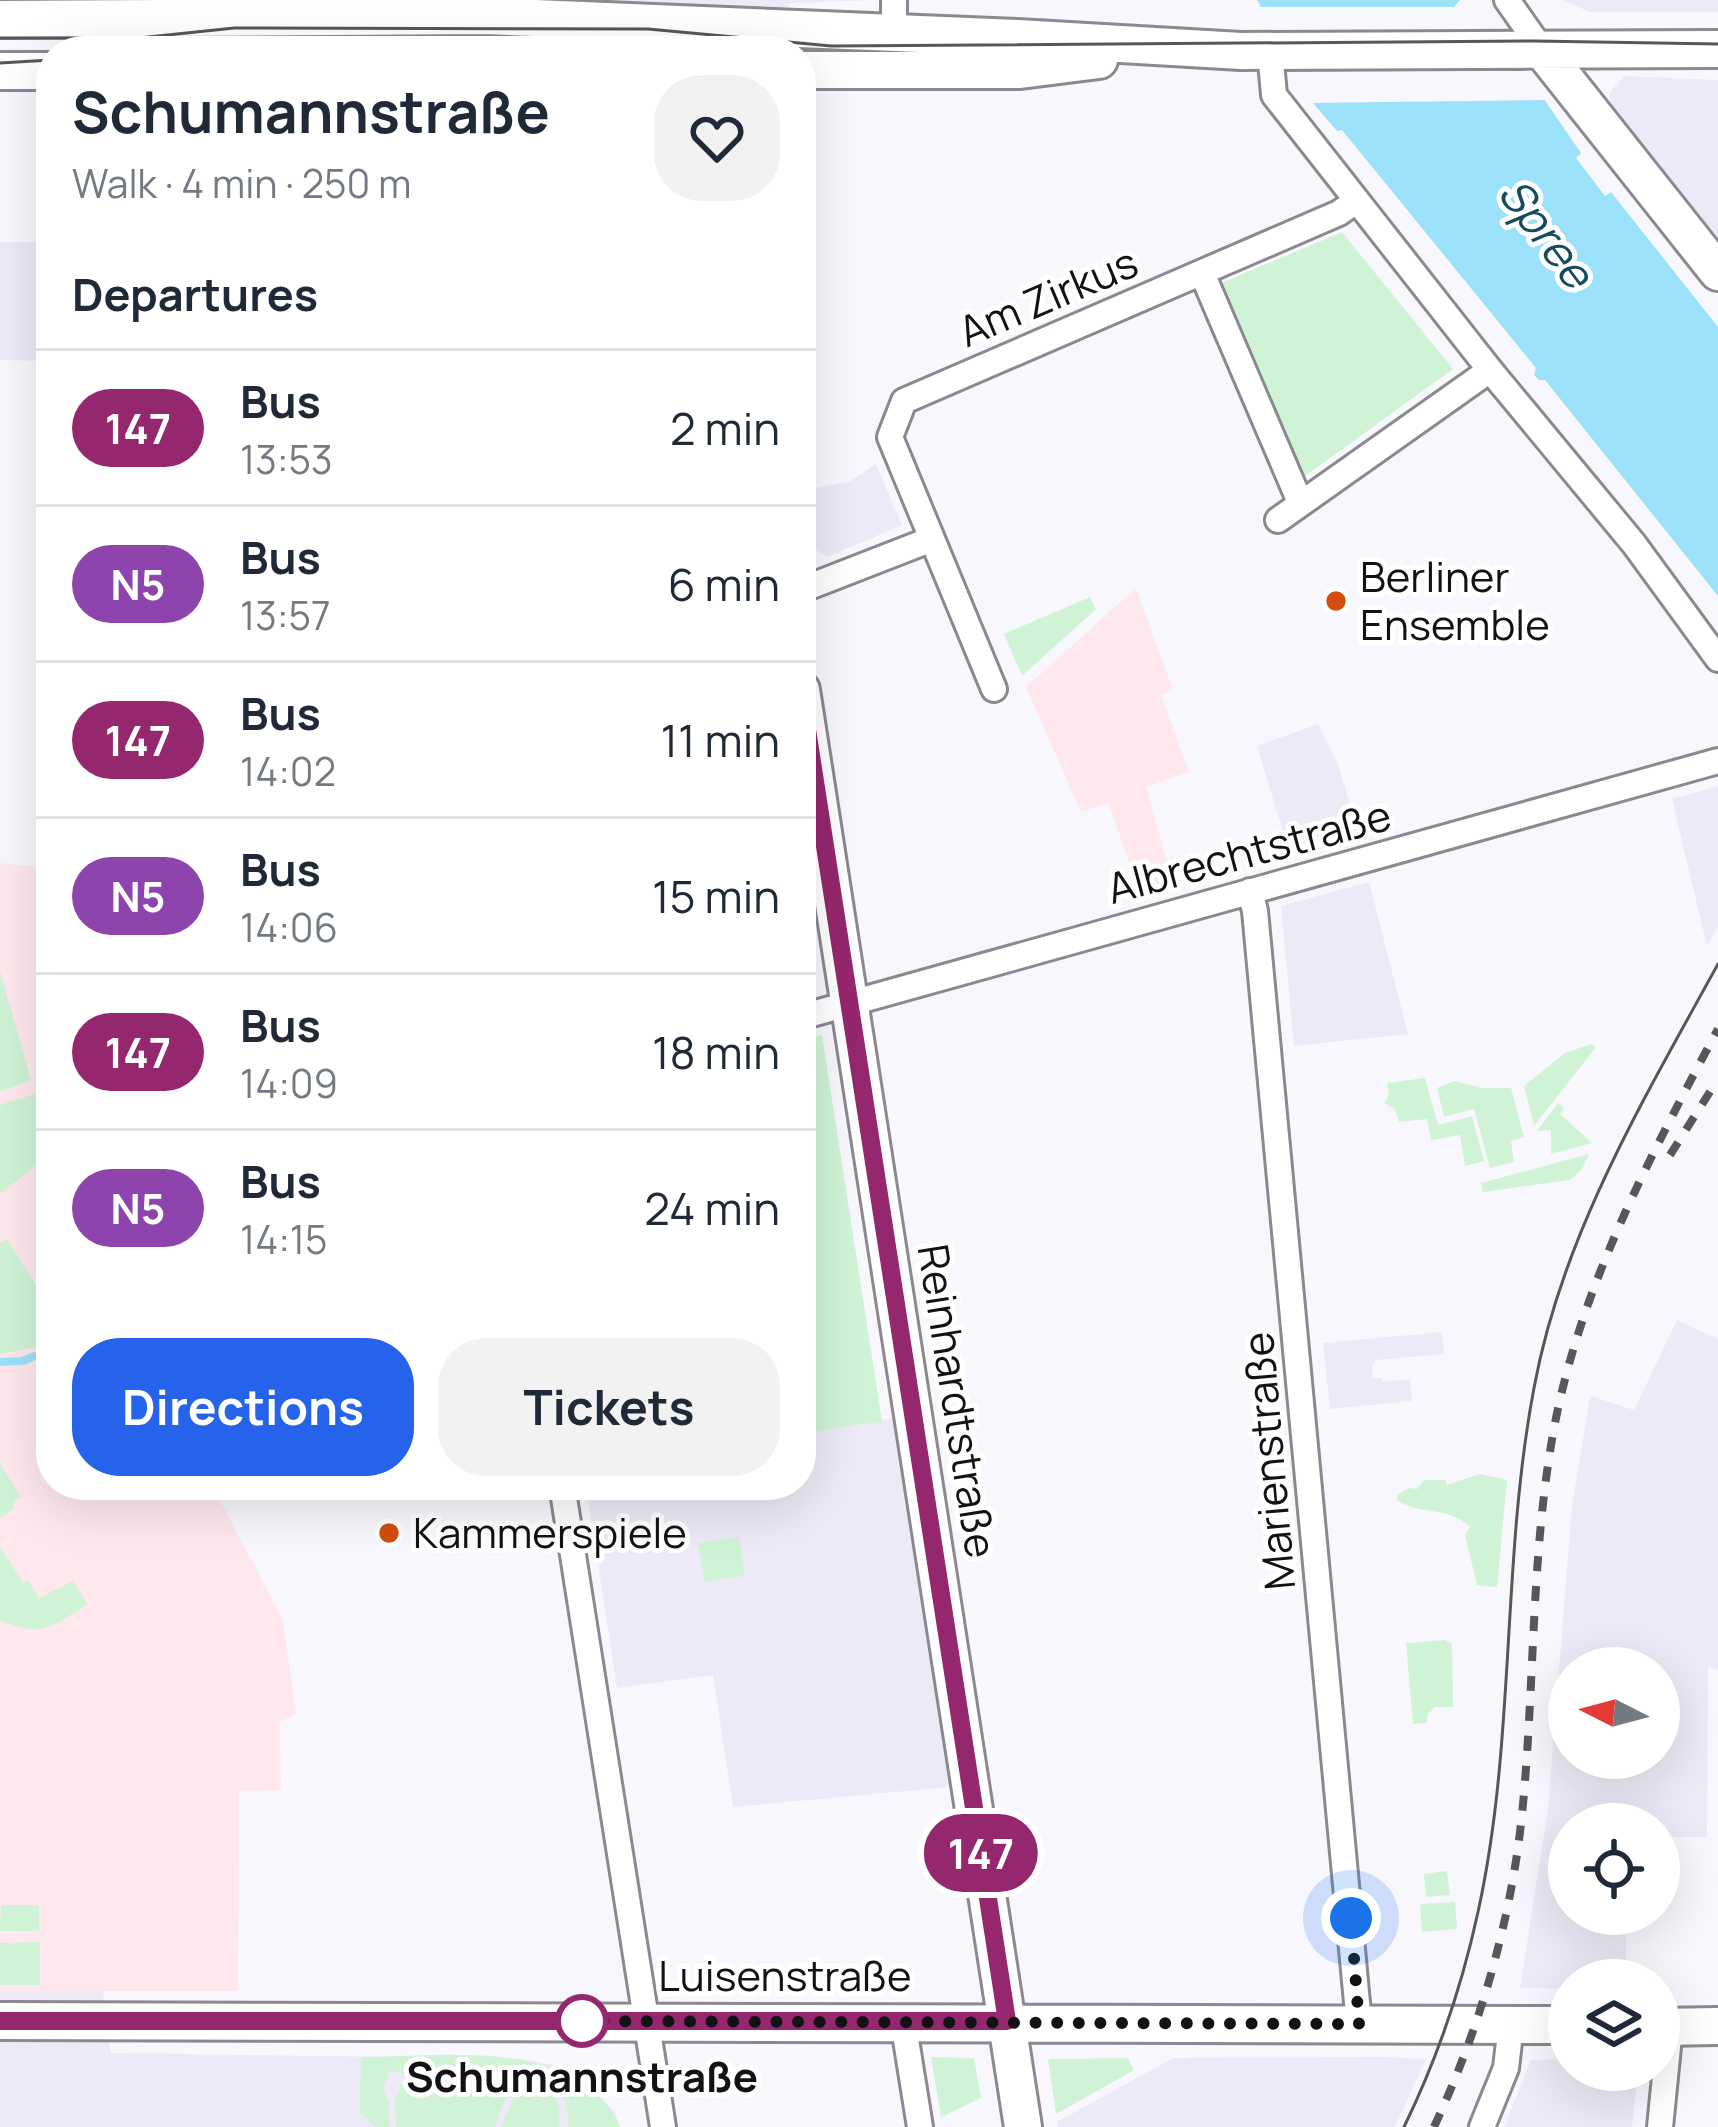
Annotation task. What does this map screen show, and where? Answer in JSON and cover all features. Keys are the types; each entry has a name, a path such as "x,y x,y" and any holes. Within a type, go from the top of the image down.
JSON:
{"street":[{"path":"1507,0 1533,50 1718,272"},
{"path":"0,19 487,8 684,36"},
{"path":"732,36 894,18 1018,38 1261,51"},
{"path":"816,70 1020,70 1121,57 1261,51 1718,49"},
{"path":"1261,51 1274,95 1634,544 1718,659"},
{"path":"0,71 36,71"},
{"name":"Am Zirkus","path":"994,689 890,437 904,401 1339,213 1356,201"},
{"path":"1191,278 1300,502"},
{"path":"1278,520 1490,370"},
{"path":"816,584 932,539"},
{"name":"Albrechtstraße","path":"816,1013 1718,761"},
{"name":"Reinhardtstraße","path":"816,786 1007,2021 1014,2124"},
{"name":"Marienstraße","path":"1250,892 1359,2024"},
{"path":"564,1500 663,2127"},
{"name":"Luisenstraße","path":"0,2021 1548,2025"},
{"path":"903,2021 920,2127"},
{"path":"1482,2127 1507,2068 1511,2025"},
{"path":"1680,2027 1718,2026"},
{"path":"1660,2127 1662,2091"}],"shaded area":[{"path":"502,0 879,0 791,3 782,13"},
{"path":"1563,0 1718,0 1718,12 1589,12"},
{"path":"1624,76 1718,80 1718,247 1611,110 1609,93"},
{"path":"0,242 36,242 36,361 0,360"},
{"path":"876,464 902,525 827,557 816,550 816,488 849,482"},
{"path":"1136,588 1173,690 1161,695 1189,772 1146,787 1175,890 1143,899 1108,803 1081,812 1026,687"},
{"path":"1318,724 1338,764 1360,838 1291,858 1257,746"},
{"path":"1718,786 1718,927 1707,946 1672,799"},
{"path":"0,863 36,867 36,1500 220,1500 283,1620 296,1714 280,1722 281,1790 239,1791 238,1991 0,1991"},
{"path":"1369,882 1408,1034 1294,1046 1281,906"},
{"path":"1677,1320 1718,1339 1718,1670 1708,1667 1707,1837 1680,1837 1680,1803 1548,1803 1550,1779 1680,1779 1680,1647 1561,1647 1572,1506 1590,1396 1634,1410"},
{"path":"1442,1332 1444,1354 1376,1360 1372,1365 1373,1378 1383,1382 1410,1379 1412,1401 1330,1409 1323,1343"},
{"path":"893,1418 950,1787 733,1807 713,1675 617,1688 588,1500 816,1500 816,1430"},
{"path":"1548,1809 1548,1935 1626,1935 1626,1959 1548,1959 1548,1989 1520,1988"},
{"path":"0,1991 103,1991 111,2053 522,2059 554,2065 590,2086 615,2113 620,2127 0,2127"},
{"path":"1173,2058 1426,2059 1395,2127 1058,2127 1057,2122"},
{"path":"1531,2060 1548,2060 1548,2091 1636,2091 1632,2127 1504,2127"}],"green space":[{"path":"1342,232 1453,369 1301,479 1219,284"},
{"path":"1090,597 1096,609 1022,676 1004,634"},
{"path":"0,971 31,1080 0,1092"},
{"path":"822,1035 882,1421 816,1432 816,1036"},
{"path":"1591,1044 1596,1047 1534,1126 1524,1086 1565,1053"},
{"path":"1425,1078 1438,1125 1472,1116 1484,1161 1465,1166 1460,1135 1431,1140 1427,1119 1399,1122 1395,1109 1384,1103 1389,1094 1387,1083"},
{"path":"1455,1081 1481,1088 1511,1088 1524,1137 1511,1141 1514,1162 1490,1168 1474,1109 1444,1117 1437,1088"},
{"path":"35,1094 36,1098 36,1165 0,1194 0,1105"},
{"path":"1558,1103 1564,1108 1560,1114 1592,1143 1551,1154 1551,1130 1537,1131"},
{"path":"1589,1154 1570,1180 1483,1192 1481,1183"},
{"path":"7,1239 36,1285 36,1347 0,1354 0,1243"},
{"path":"0,1463 21,1497 0,1518"},
{"path":"1480,1474 1507,1480 1497,1587 1477,1585 1465,1535 1470,1527 1452,1515 1397,1500 1398,1494 1417,1489 1424,1480 1446,1480 1447,1485"},
{"path":"739,1537 745,1576 705,1582 698,1543"},
{"path":"0,1546 23,1583 28,1580 39,1598 73,1581 88,1604 37,1629 0,1620"},
{"path":"1445,1640 1452,1644 1453,1707 1435,1707 1426,1723 1413,1724 1406,1643"},
{"path":"1447,1871 1450,1895 1426,1897 1424,1874"},
{"path":"1455,1902 1457,1929 1422,1932 1420,1904"},
{"path":"1,1905 39,1905 39,1931 0,1931"},
{"path":"40,1942 40,1985 0,1985 0,1943"},
{"path":"468,2055 542,2064 574,2077 601,2098 620,2127 568,2127 564,2100 551,2080 515,2069 454,2087 389,2072 383,2088 390,2127 375,2127 360,2113 361,2057"},
{"path":"931,2057 974,2058 981,2098 941,2117"},
{"path":"1128,2058 1134,2070 1056,2114 1048,2059"},
{"path":"503,2075 521,2079 504,2102 495,2127 396,2127 395,2098 403,2082 448,2092"},
{"path":"532,2080 547,2086 556,2097 559,2127 501,2127 515,2096"}],"water":[{"name":"Spree","path":"1257,0 1476,0 1581,153 1576,158 1605,196 1611,192 1718,327 1718,596 1545,380 1534,375 1536,368 1342,130 1337,131 1313,103"}],"pier":[{"path":"1460,0 1483,0 1549,100 1306,103 1255,7 1454,7"}],"waterway":[{"path":"0,1362 36,1356"}],"tram line":[{"path":"158,36 234,28 648,29 723,36"},
{"path":"0,38 36,38"},
{"path":"816,45 1718,44"},
{"path":"0,63 36,61"},
{"path":"1404,2127 1456,1995 1490,1847 1524,1453 1547,1331 1564,1276 1609,1169 1718,964"}],"railway":[{"path":"1434,2127 1480,2010 1511,1887 1523,1804 1547,1470 1567,1370 1622,1220 1718,1029"},
{"path":"1670,1155 1718,1079"}],"bus line":[{"name":"147","path":"0,2021 1007,2021 816,787"}],"place":[{"name":"Berliner Ensemble","path":"1336,601"},
{"name":"Kammerspiele","path":"389,1533"},
{"name":"Schumannstraße","path":"582,2021"}],"route":[{"path":"582,2021 1359,2024 1351,1918"}]}
